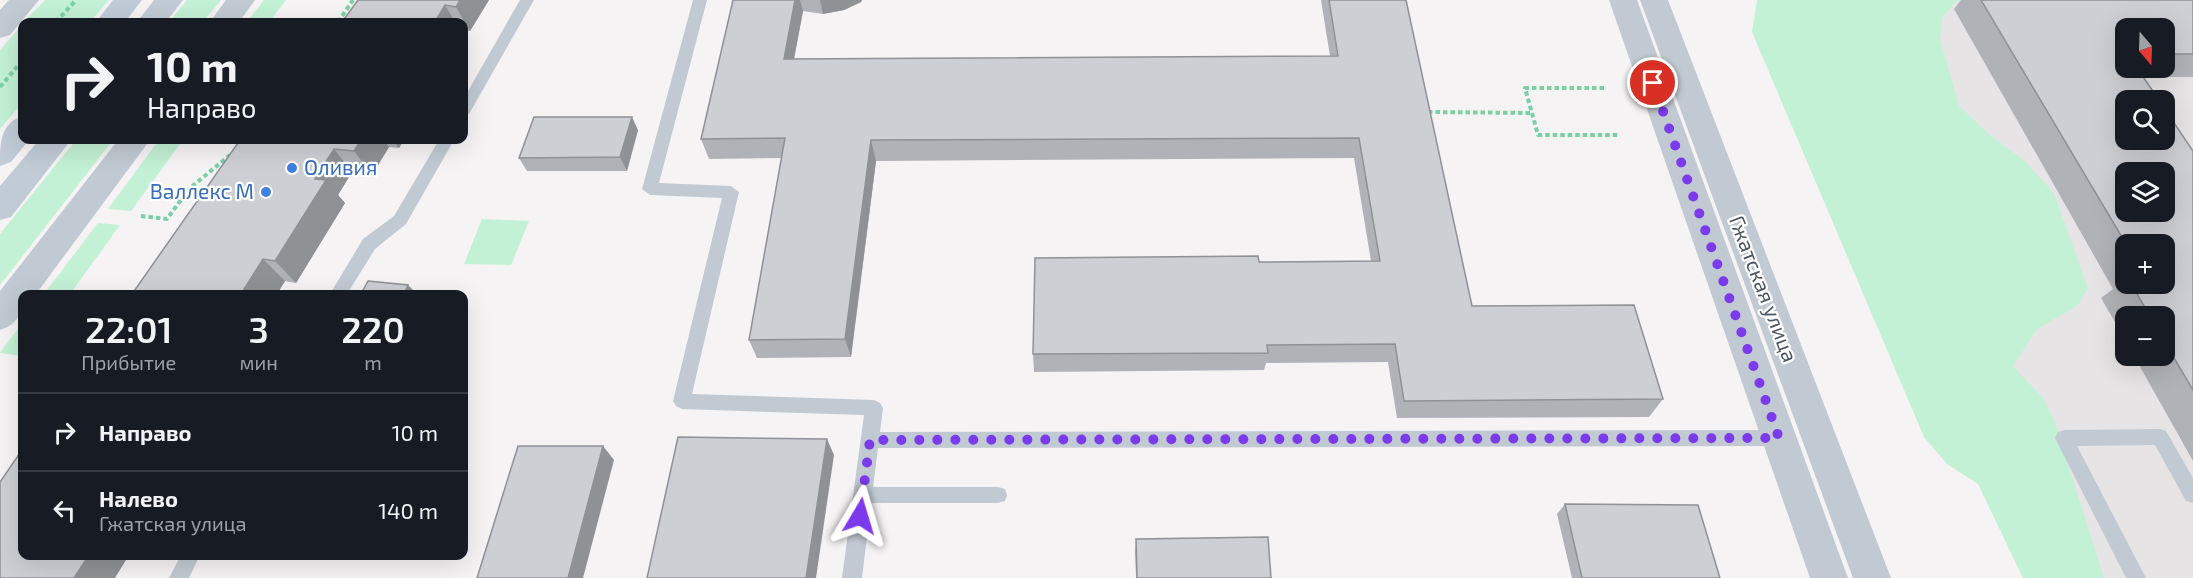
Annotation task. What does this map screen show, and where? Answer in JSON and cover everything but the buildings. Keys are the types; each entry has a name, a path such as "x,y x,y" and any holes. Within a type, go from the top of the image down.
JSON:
{"main road":[{"path":"113,18 129,0"},
{"path":"154,18 169,0"},
{"path":"0,154 18,132"},
{"path":"0,208 53,144"}],"street":[{"path":"0,28 25,0"},
{"path":"227,18 242,0"},
{"name":"Гжатская улица","path":"1623,0 1829,578"},
{"name":"Гжатская улица","path":"1654,0 1872,578"},
{"path":"20,290 132,144"},
{"path":"0,316 18,293"}],"lane":[{"path":"468,103 527,0"},
{"path":"700,0 650,189 731,192 682,401 874,408 852,578"},
{"path":"340,290 369,244 400,220 444,144"},
{"path":"2136,578 2064,438 2160,437 2193,495"},
{"path":"870,440 1779,438"},
{"path":"863,495 998,495"},
{"path":"179,578 188,560"}],"path":[{"path":"60,18 76,0"},
{"path":"341,18 353,0"},
{"path":"0,87 18,66"},
{"path":"1605,88 1525,88 1538,135 1620,135"},
{"path":"1419,112 1532,113"},
{"path":"141,216 167,219 189,189 232,154"}],"shaded area":[{"path":"1771,0 2193,0 2193,578 2023,578"}],"green space":[{"path":"45,0 109,0 93,18 28,18"},
{"path":"187,0 221,0 206,18 172,18"},
{"path":"264,0 286,0 272,18 250,18"},
{"path":"1757,0 1972,0 1955,2 1942,18 1940,39 1959,106 1991,136 2025,161 2054,193 2088,289 2077,306 2037,329 2013,366 2043,398 2053,417 2104,578 2023,578 1978,484 1947,464 1924,437 1752,32"},
{"path":"18,30 18,108 0,129 0,50"},
{"path":"73,144 110,144 0,285 0,234"},
{"path":"156,144 180,144 131,211 108,209"},
{"path":"482,219 529,221 511,265 464,264"},
{"path":"98,223 120,225 73,290 47,290"},
{"path":"18,328 18,355 0,353"}],"place":[{"name":"Оливия","path":"292,168"},
{"name":"Валлекс М","path":"266,192"}],"route":[{"path":"860,516 870,440 1779,438 1653,83"}]}
